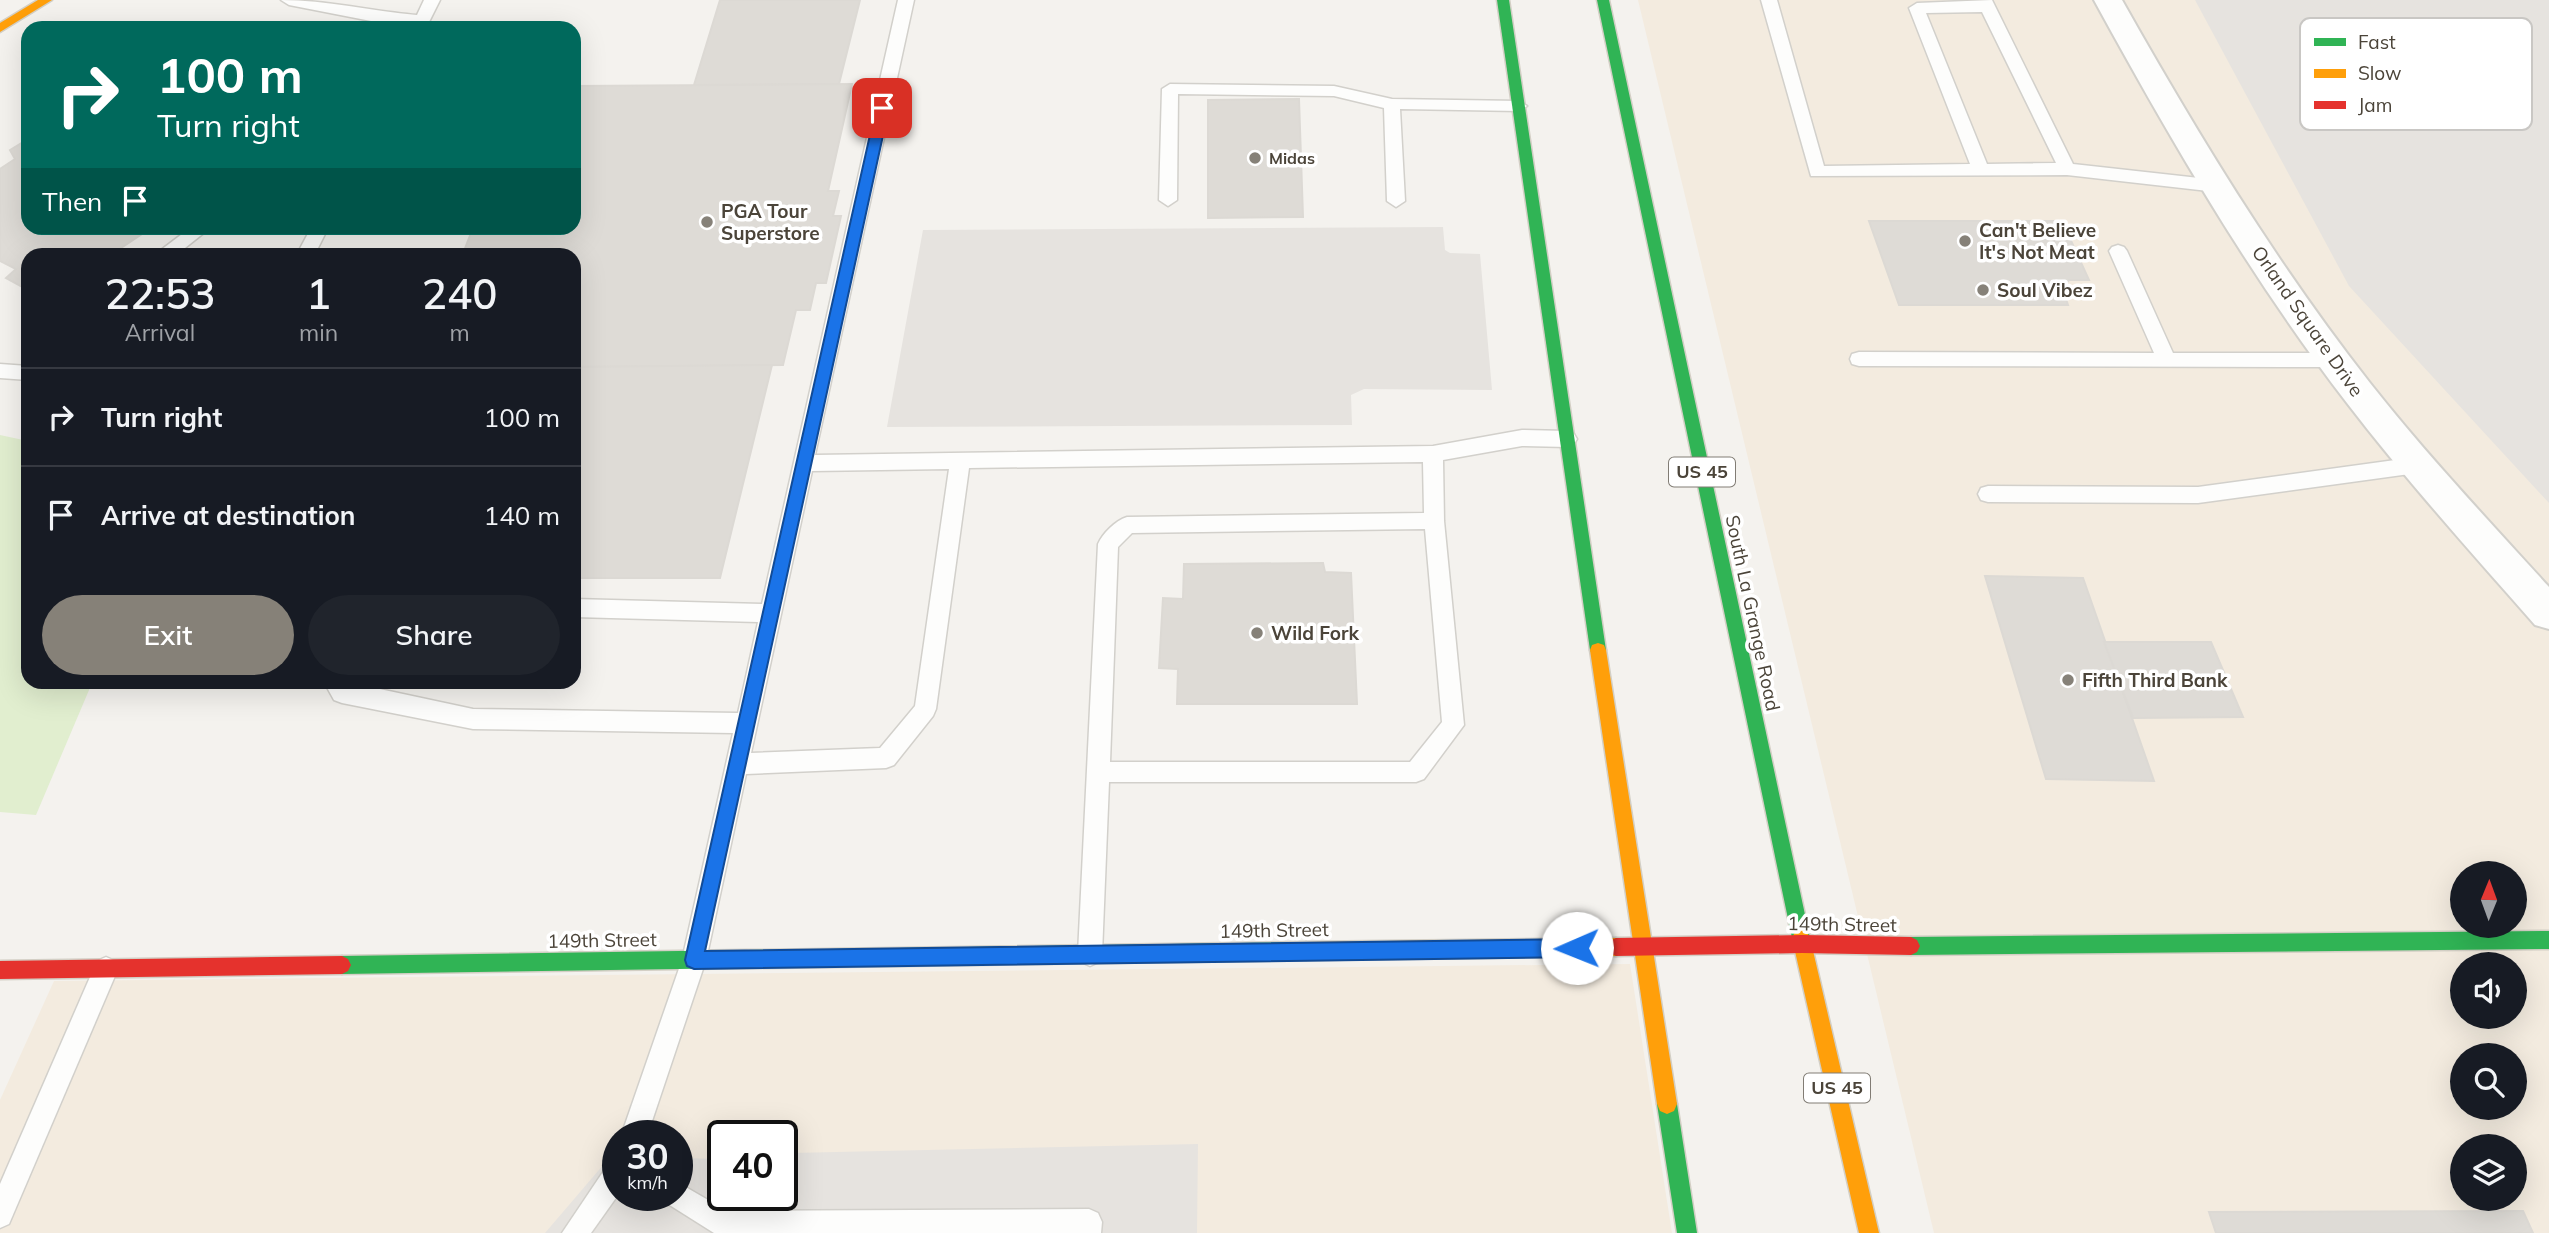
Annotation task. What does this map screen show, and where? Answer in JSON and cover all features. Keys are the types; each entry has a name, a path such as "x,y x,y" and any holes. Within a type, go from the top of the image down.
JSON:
{"main road":[{"path":"0,28 46,0"},
{"path":"1503,0 1642,947 1687,1233"},
{"name":"South La Grange Road","path":"1602,0 1802,944 1869,1233"},
{"name":"149th Street","path":"0,970 1802,944 1891,946 2549,940"}],"street":[{"name":"Orland Square Drive","path":"2108,0 2217,187 2333,360 2417,465 2549,613"}],"lane":[{"path":"289,0 402,21"},
{"path":"422,21 432,0"},
{"path":"639,1120 694,960 906,0"},
{"path":"1769,0 1817,172 2067,169 2217,187"},
{"path":"1981,170 1917,8 1986,3 2067,169"},
{"path":"1168,200 1170,89 1334,91 1392,104 1518,106"},
{"path":"1392,104 1396,201"},
{"path":"173,248 191,235"},
{"path":"2118,251 2167,360"},
{"path":"1859,359 2333,360"},
{"path":"804,463 1433,454 1522,438 1567,439"},
{"path":"1098,772 1416,772 1453,725 1434,522 1433,454"},
{"path":"737,764 886,758 925,709 960,461"},
{"path":"1988,494 2198,495 2417,465"},
{"path":"1090,954 1108,544 1127,525 1434,522"},
{"path":"581,608 771,613"},
{"path":"339,689 342,693 473,719 746,723"},
{"path":"0,1214 106,969"},
{"path":"575,1233 602,1195"},
{"path":"693,1205 724,1224 1089,1222 1088,1233"}],"shaded area":[{"path":"1638,0 2549,0 2549,1233 1934,1233"},
{"path":"2195,0 2549,0 2549,503 2349,286"},
{"path":"1443,227 1445,250 1450,253 1480,254 1492,390 1364,389 1351,395 1352,425 887,427 923,230"},
{"path":"1630,964 1672,1233 0,1233 0,1100 54,981"},
{"path":"1198,1144 1197,1233 545,1233 602,1166 602,1211 693,1211 693,1158 707,1159 707,1211 798,1211 798,1153"}],"green space":[{"path":"0,435 21,440 21,689 89,689 36,815 0,812"}],"building":[{"path":"720,0 860,0 839,84 694,85"},
{"name":"PGA Tour Superstore","path":"852,84 828,191 839,191 833,216 841,216 826,283 816,283 810,310 796,310 783,365 581,367 581,248 465,248 470,235 581,235 581,86"},
{"name":"Midas","path":"1299,99 1303,217 1208,218 1208,100"},
{"path":"21,143 21,235 140,235 121,248 21,248 21,286 6,278 16,269 0,261 0,169 15,159 10,150"},
{"path":"1869,221 2062,221 2089,280 2069,280 2062,287 2068,305 1899,305"},
{"path":"772,365 720,578 581,578 581,367"},
{"name":"Wild Fork","path":"1323,563 1325,572 1351,573 1357,704 1177,704 1178,669 1159,668 1163,598 1183,599 1184,564"},
{"name":"Fifth Third Bank","path":"1985,576 2083,578 2154,781 2046,779"},
{"path":"2104,642 2211,642 2243,717 2133,718"},
{"path":"2523,1211 2533,1233 2216,1233 2209,1212"}],"traffic: fast":[{"path":"1503,0 1598,650"},
{"path":"1603,0 1801,938"},
{"path":"1911,946 2549,940"},
{"path":"342,965 1306,951"},
{"path":"1667,1104 1687,1233"}],"traffic: slow":[{"path":"0,28 46,0"},
{"path":"1598,650 1667,1104"},
{"path":"1801,938 1869,1233"},
{"path":"1306,951 1616,947"}],"traffic: jam":[{"path":"1616,947 1802,944 1911,946"},
{"path":"0,970 342,965"}],"place":[{"name":"Midas","path":"1255,158"},
{"name":"PGA Tour Superstore","path":"707,222"},
{"name":"Can't Believe It's Not Meat","path":"1965,241"},
{"name":"Soul Vibez","path":"1983,290"},
{"name":"Wild Fork","path":"1257,633"},
{"name":"Fifth Third Bank","path":"2068,680"}],"route":[{"path":"882,108 694,960 1577,948"}]}
